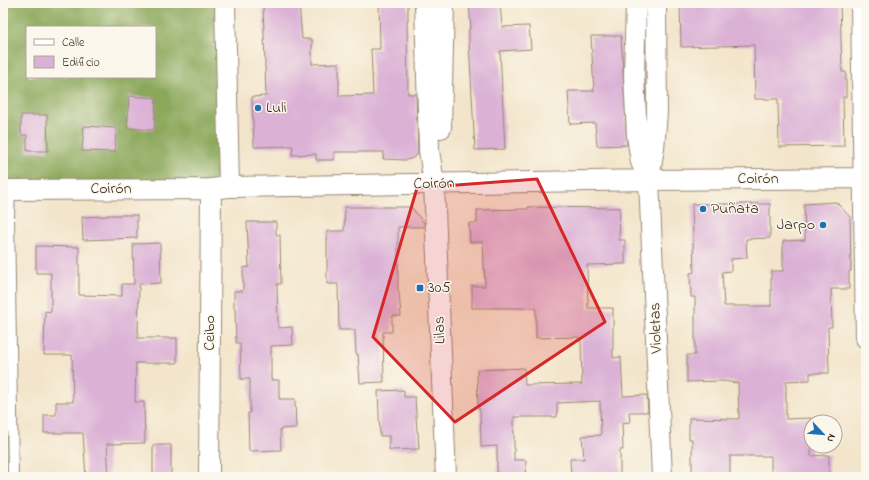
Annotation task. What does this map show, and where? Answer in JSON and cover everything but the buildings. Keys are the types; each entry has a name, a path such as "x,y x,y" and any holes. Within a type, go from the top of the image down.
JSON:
{"street":[{"name":"Ceibo","path":"209,477 220,188 225,3"},
{"name":"Lilas","path":"425,3 429,150 434,184 446,477"},
{"name":"Lilas","path":"434,184 441,145 444,3"},
{"name":"Violetas","path":"636,3 634,75 637,136 641,162 649,180"},
{"name":"Violetas","path":"656,3 656,113 654,148 649,180 662,477"},
{"path":"861,3 865,178 866,338"},
{"name":"Coirón","path":"7,190 865,178"}],"lane":[{"path":"7,190 9,216 13,477"}],"highlighted area":[{"path":"537,179 605,322 455,422 373,337 417,188"}],"green space":[{"path":"3,3 225,3 229,187 10,190 13,477 3,477"}],"place":[{"name":"Luli","path":"258,108"},
{"name":"Puñata","path":"703,209"},
{"name":"Jarpo","path":"823,225"},
{"name":"305","path":"420,288"}]}
